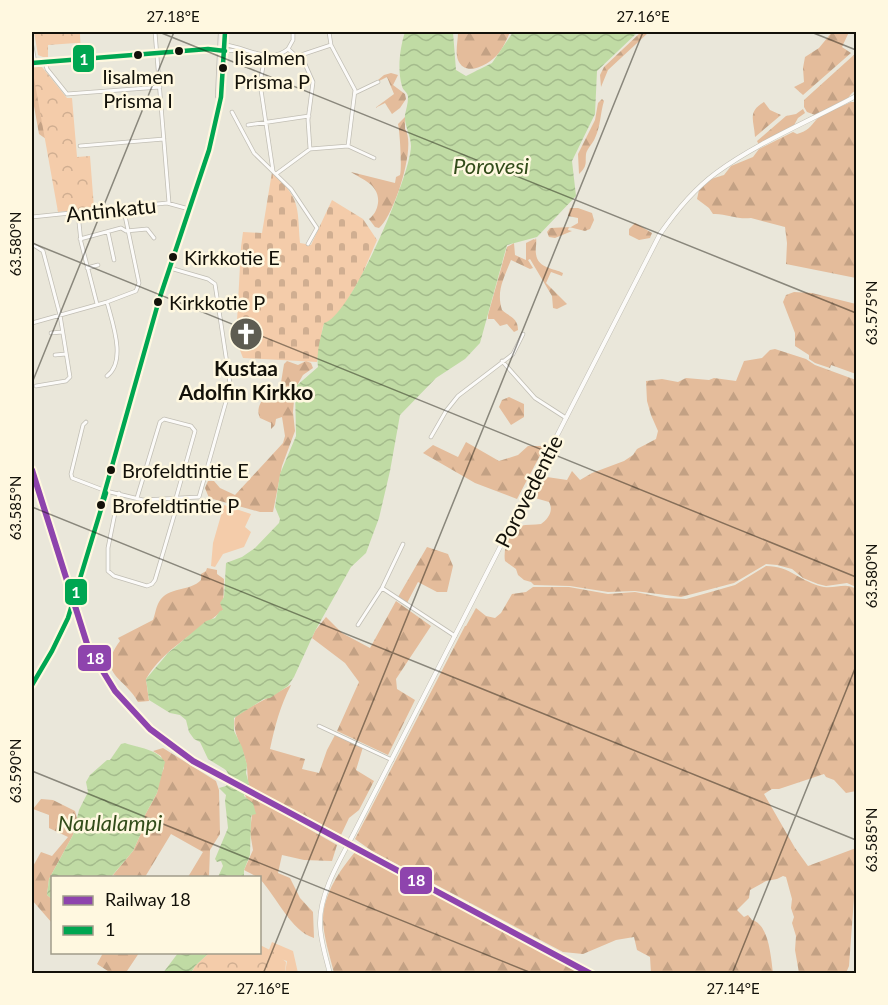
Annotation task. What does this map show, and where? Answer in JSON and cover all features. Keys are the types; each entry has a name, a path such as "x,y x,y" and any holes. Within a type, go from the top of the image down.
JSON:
{"main road":[{"path":"32,685 68,618 170,268 209,150 221,97 223,32"}],"street":[{"path":"155,32 169,203"},
{"path":"32,46 33,63 223,48 246,50 265,56 278,56 288,49 293,32"},
{"path":"329,32 331,45 355,93 348,146"},
{"path":"288,49 296,56 301,56 331,45"},
{"path":"265,56 260,83 275,172"},
{"path":"301,56 313,82 309,116 310,149"},
{"path":"45,62 47,69 67,94 160,87"},
{"path":"355,93 378,82"},
{"name":"Porovedentie","path":"330,974 320,932 320,914 326,892 346,848 660,234 691,195 715,174 749,152 856,96"},
{"path":"232,112 254,153 291,189 317,228 308,244"},
{"path":"248,125 309,116"},
{"path":"80,146 164,139"},
{"path":"275,172 310,149 348,146 374,158"},
{"name":"Antinkatu","path":"32,217 169,203 189,210"},
{"path":"32,323 107,302 136,291 139,286 126,231 123,206"},
{"path":"78,213 80,238 97,304"},
{"path":"80,238 122,228 126,231 147,229 154,238"},
{"path":"108,232 114,260"},
{"path":"32,244 43,251 60,315 69,379 36,386"},
{"path":"87,268 98,265"},
{"path":"86,422 83,425 71,476 74,479 152,501 199,497 229,389 227,360 215,284 208,279 170,268"},
{"path":"107,302 118,345 112,372 107,376"},
{"path":"51,333 62,332"},
{"path":"431,437 458,396 513,354 523,334"},
{"path":"55,355 66,354"},
{"path":"502,362 535,398 566,418"},
{"path":"118,493 108,548 108,571 114,576 147,586 156,580 194,429 166,419 161,421 137,498"},
{"path":"358,625 382,588 403,544"},
{"path":"382,588 455,636"},
{"path":"320,726 392,760"}],"green space":[{"path":"34,32 80,34 81,55 77,55 76,43 48,45 48,57 38,55"},
{"path":"458,32 510,32 495,57 485,65 472,69 462,66 458,60"},
{"path":"641,32 649,32 608,70 601,87 600,75 604,67"},
{"path":"832,32 849,32 842,47 851,53 803,95 794,87 804,82 805,57 819,48"},
{"path":"856,53 856,90 848,98 815,115 807,112 804,100"},
{"path":"32,67 36,69 46,139 39,134 32,95"},
{"path":"32,67 42,67 67,98 72,98 77,157 90,156 94,208 58,212"},
{"path":"391,73 398,75 393,85 405,94 406,99 392,114 385,103 375,108 394,94 387,77 378,80"},
{"path":"602,99 604,101 598,129 587,152 585,166 579,174 578,154 595,120 598,103"},
{"path":"764,102 770,110 781,115 755,137 753,113"},
{"path":"851,102 856,102 856,278 786,264 785,227 751,218 713,214 697,199 699,190 711,179 724,175 731,166 753,157 759,149 793,132 797,134 804,132 823,115"},
{"path":"803,109 805,113 798,118 793,127 759,145 757,141 786,116 796,114"},
{"path":"405,117 408,150 402,180 385,221 379,228 375,227 369,219 378,206 378,197 374,187 351,172 395,183 401,171 398,124"},
{"path":"272,172 288,190 296,204 300,243 311,245 332,200 363,219 377,240 361,277 341,311 323,326 317,362 243,358 236,340 243,232 262,233"},
{"path":"570,208 592,213 594,220 590,229 585,231 569,227 578,223 578,218 568,216"},
{"path":"635,223 652,233 650,238 639,240 629,235 629,229"},
{"path":"569,227 568,230 572,231 555,238 549,237 547,232 550,228"},
{"path":"536,238 536,254 540,263 563,273 562,276 551,272 546,283 567,304 557,309 553,308 552,296 530,259 528,260 533,268 530,269 511,260 502,285 500,303 502,310 517,323 518,330 514,332 507,324 500,326 494,319 488,319 488,315 507,247 514,243 515,255 526,260 526,243"},
{"path":"794,292 812,293 856,304 856,374 831,365 830,368 815,363 809,359 809,355 795,346 795,333 783,302 786,295"},
{"path":"775,349 856,380 856,587 847,583 826,586 818,584 803,578 792,569 766,564 734,583 681,597 635,591 608,592 570,586 534,585 524,580 518,575 516,569 505,561 506,546 512,532 520,526 541,524 550,514 549,502 528,496 532,488 532,491 535,491 542,480 547,477 567,480 572,471 580,480 624,461 637,449 656,439 658,431 647,401 646,381 662,379 678,382 686,378 709,380 714,378 736,381 744,361 762,358 770,350"},
{"path":"287,361 298,365 306,361 311,363 313,368 303,375 295,389 293,412 295,431 282,466 273,512 260,512 209,498 205,488 208,481 214,481 220,488 235,495 283,443 285,436 282,417 276,419 271,429 271,423 260,418 258,412 260,403 266,395 279,395 284,364"},
{"path":"509,397 524,404 524,417 511,425 499,407 502,400"},
{"path":"466,442 499,461 518,455 528,446 545,446 517,499 475,483 423,453 433,445 458,457"},
{"path":"224,505 251,514 245,527 251,532 244,547 223,554 215,567 211,566 213,543"},
{"path":"427,547 448,554 453,566 447,592 437,592 418,582 407,603 398,597"},
{"path":"766,566 789,571 816,585 848,586 856,589 856,791 846,793 834,780 824,774 779,789 772,789 764,794 808,866 856,848 856,889 849,966 846,973 799,973 795,950 796,936 792,923 794,917 791,908 792,899 786,877 783,876 766,881 750,890 749,898 737,910 744,917 748,915 758,923 766,935 773,973 651,973 650,957 637,950 634,937 616,940 583,954 563,952 372,851 355,839 476,608 486,616 495,618 501,613 512,594 526,592 533,587 569,587 608,594 635,592 686,599 735,585"},
{"path":"207,568 217,570 217,574 224,579 223,610 162,658 146,679 149,701 138,702 111,668 110,661 113,652 120,641 118,638 153,620 163,597 173,591 196,584 201,580 201,574"},
{"path":"396,601 431,626 396,679 397,689 415,700 388,755 337,731 359,682 345,663 312,638 326,617 342,633 370,648"},
{"path":"291,685 278,716 270,749 305,759 302,769 319,773 335,735 363,747 356,770 374,781 359,810 349,818 341,835 249,786 246,762 236,733 236,715"},
{"path":"163,748 216,781 219,790 220,834 210,850 209,876 189,876 203,852 171,834 146,876 113,875 133,851 142,831 145,815 157,793 164,768 161,756 153,751"},
{"path":"244,792 337,845 332,861 304,860 282,855 278,873 290,878 300,898 313,912 314,938 291,921 261,880 261,876 255,876 244,870 253,850 250,832 252,814"},
{"path":"41,799 53,800 75,811 77,818 73,835 49,879 47,895 51,898 51,922 32,900 32,868 41,852 52,856 68,837 49,828 49,815 33,809"},
{"path":"355,852 583,973 334,973 324,932 324,909 334,882"},
{"path":"272,942 293,951 298,973 285,973 287,961 267,955"},
{"path":"261,946 286,962 285,973 191,974 195,966 208,954 261,954"},
{"path":"102,954 138,954 125,974 111,973 97,964"}],"water":[{"name":"Porovesi","path":"405,32 453,32 456,70 466,76 492,63 513,32 638,32 597,71 595,114 572,161 576,196 537,237 507,245 480,343 465,359 436,378 400,415 379,518 366,553 351,567 315,631 294,677 288,686 234,718 234,731 247,765 246,773 249,784 244,796 253,803 256,814 251,817 250,855 244,876 218,876 223,866 221,861 217,862 215,859 228,828 226,795 219,788 226,786 231,779 226,770 208,759 200,742 194,739 189,732 186,720 149,700 146,679 168,653 206,621 215,618 223,610 220,603 224,597 226,563 242,557 255,548 279,523 280,519 275,507 280,474 296,436 295,387 318,367 318,350 324,323 335,315 349,297 363,272 391,213 408,161 411,142 405,119 408,97 400,80 401,51"},
{"name":"Naulalampi","path":"125,743 153,752 165,762 157,793 145,815 142,831 133,851 112,876 51,876 51,898 47,895 49,879 73,835 79,810 88,792 86,782 90,775 110,760 121,744"},
{"path":"177,954 208,954 191,973 163,973"}],"railway":[{"path":"32,478 43,507"}],"rail line":[{"name":"18","path":"32,470 88,647 115,691 150,729 193,761 591,974"}],"transit line":[{"name":"1","path":"101,505 159,300 209,150 221,97 225,32"},
{"name":"1","path":"32,63 208,49 225,51"},
{"name":"1","path":"32,685 68,618 106,493"}],"place":[{"name":"Iisalmen Prisma I","path":"138,55"},
{"name":"Iisalmen Prisma P","path":"223,68"},
{"name":"Kirkkotie E","path":"173,257"},
{"name":"Kirkkotie P","path":"158,302"},
{"name":"Kustaa Adolfin Kirkko","path":"246,334"},
{"name":"Brofeldtintie E","path":"111,470"},
{"name":"Brofeldtintie P","path":"101,505"}]}
